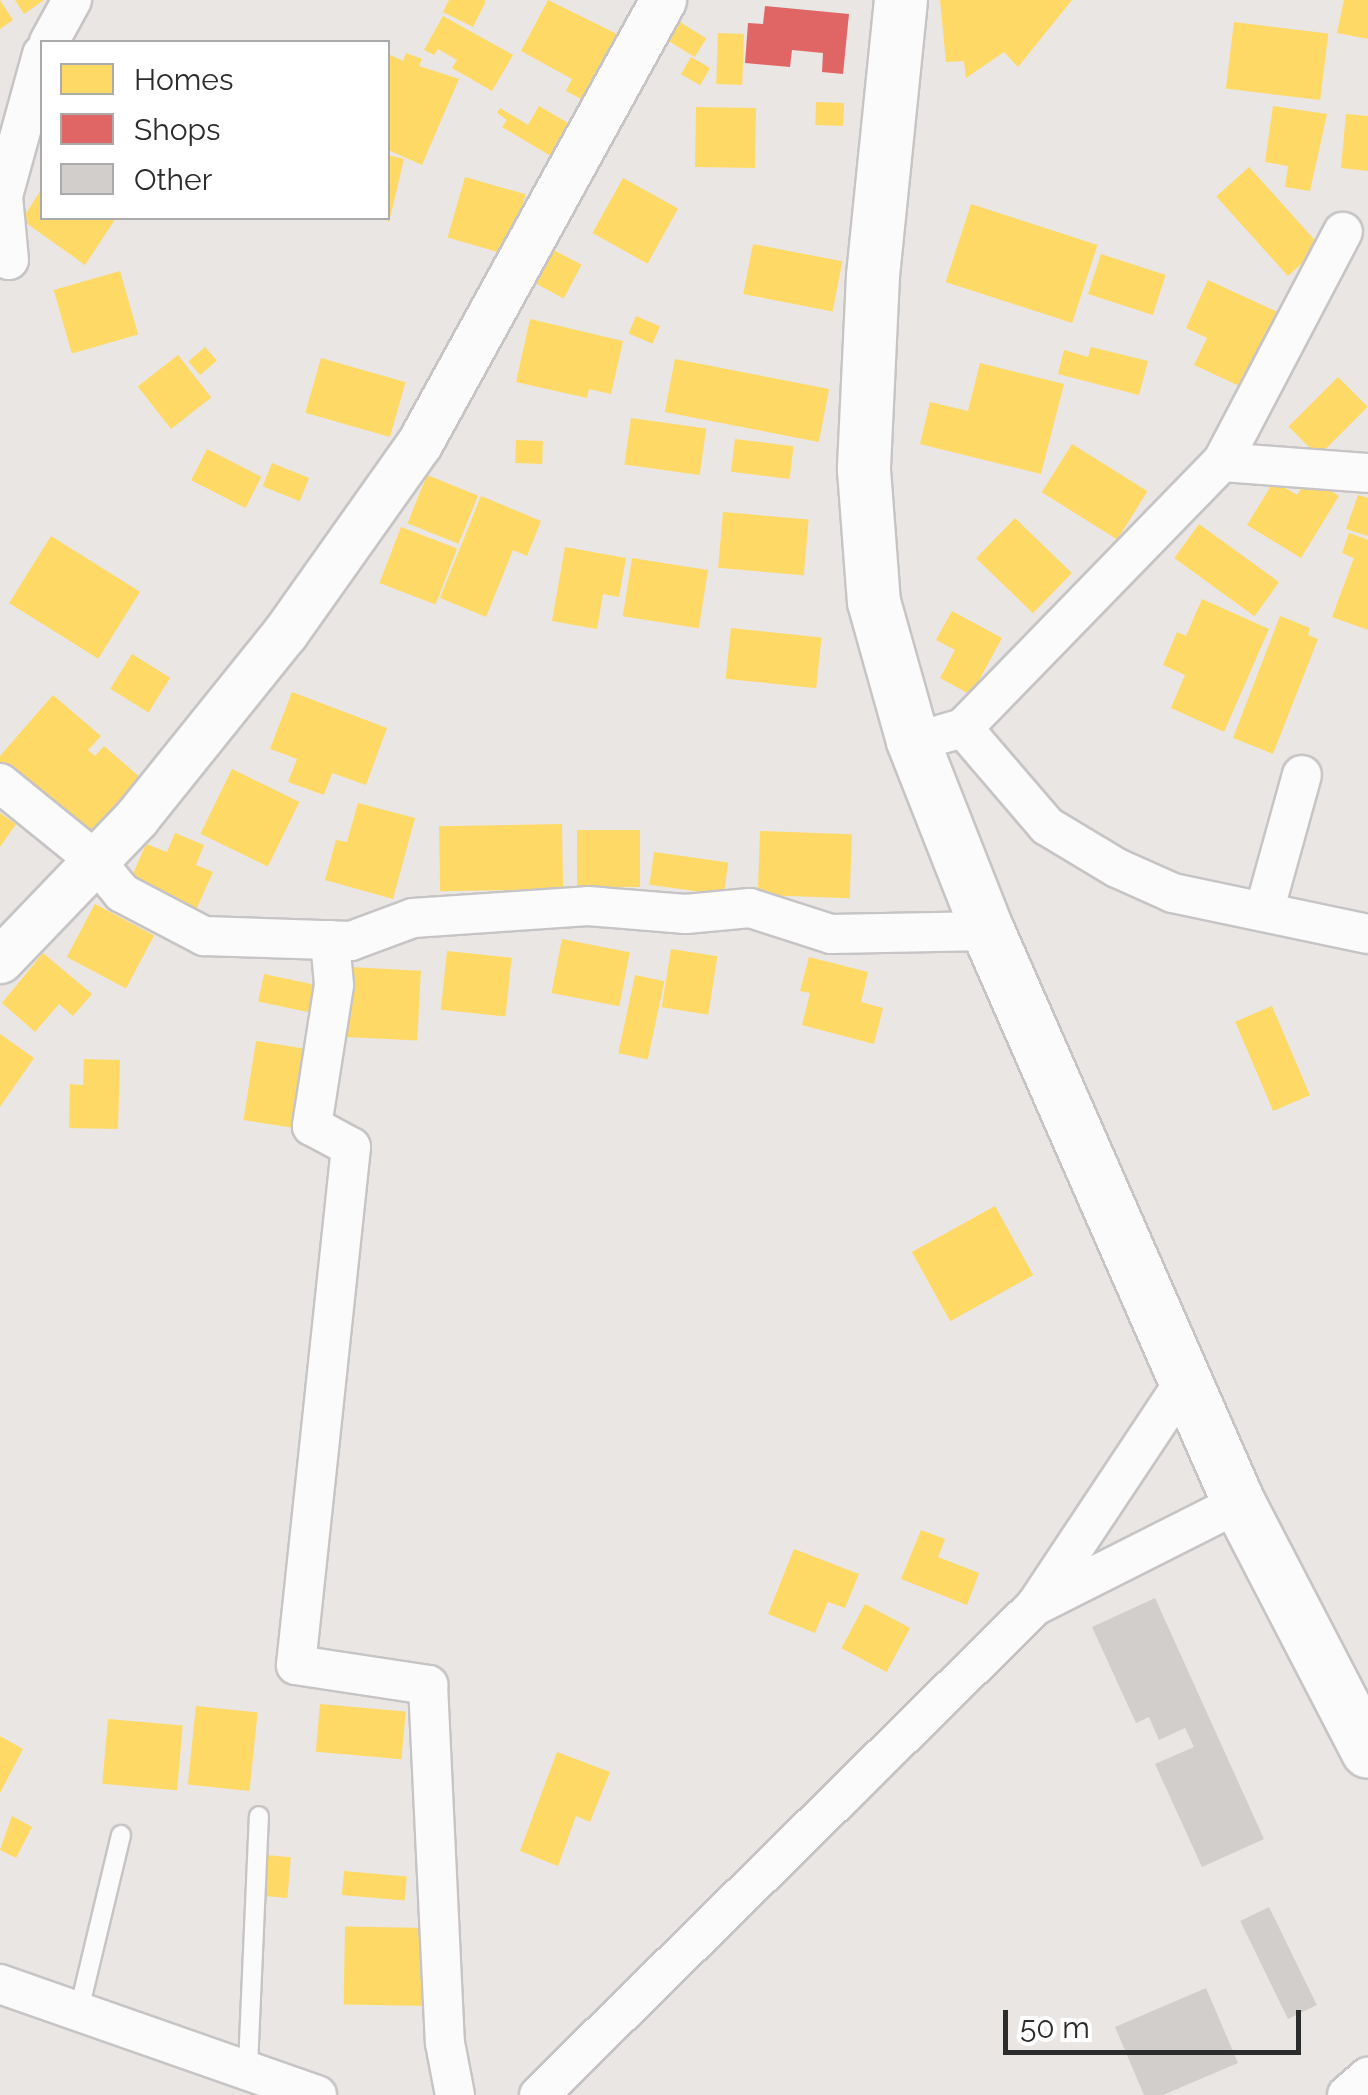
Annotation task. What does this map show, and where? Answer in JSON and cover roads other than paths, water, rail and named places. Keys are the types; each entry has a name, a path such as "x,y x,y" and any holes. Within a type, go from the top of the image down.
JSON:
{"main road":[{"path":"901,0 873,276 864,470 874,602 938,734 988,931 1239,1503 1368,1752"}],"street":[{"path":"49,40 72,0"},
{"path":"0,960 136,818 285,633 419,444 662,0"},
{"path":"10,260 4,196 40,61"},
{"path":"1343,232 1222,462 938,734 1048,826 1117,868 1173,892 1265,908 1368,934"},
{"path":"1222,462 1366,468"},
{"path":"1265,908 1302,775"},
{"path":"0,783 94,859 122,893 204,936 351,941 412,918 515,906 686,914 750,908 831,934 988,931"},
{"path":"330,940 334,985 312,1126 351,1147 296,1665 428,1685 444,2042 455,2095"},
{"path":"539,2095 1035,1606 1187,1378"},
{"path":"1035,1606 1239,1503"},
{"path":"0,1984 248,2066 317,2095"},
{"path":"1347,2095 1368,2078"}],"lane":[{"path":"248,2066 259,1816"},
{"path":"80,2010 121,1835"}]}
